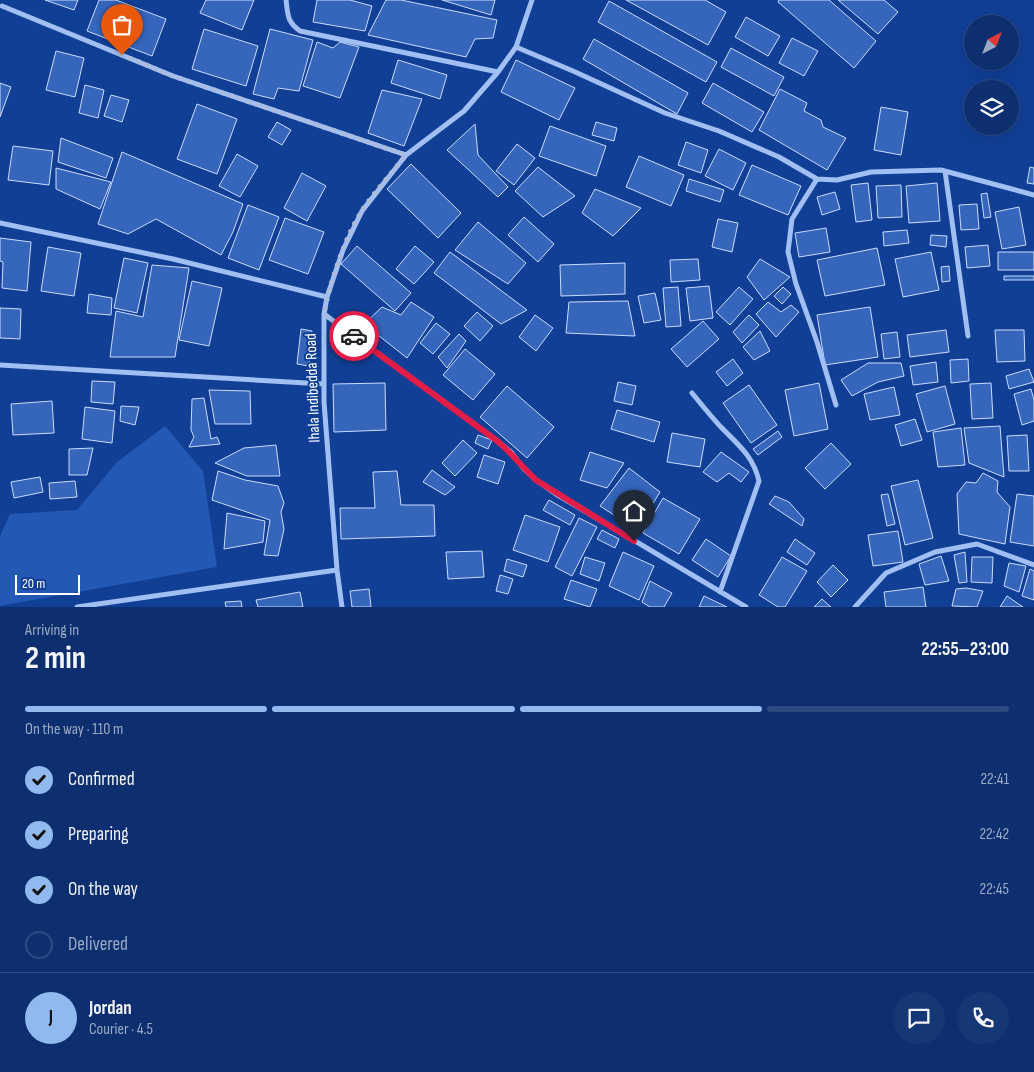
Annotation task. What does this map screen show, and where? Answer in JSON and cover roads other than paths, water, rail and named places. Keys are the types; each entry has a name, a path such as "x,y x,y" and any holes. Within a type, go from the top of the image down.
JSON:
{"street":[{"path":"286,0 291,25 300,31 498,72"},
{"name":"Ihala Indibedda Road","path":"342,607 337,570 324,402 324,314 327,297 343,250 362,210 406,155 464,111 498,72 516,47 532,0"},
{"path":"2,6 173,76 406,155"},
{"path":"516,47 574,71 665,113 719,131 779,157 816,180 837,180 871,172 944,171 1034,195"},
{"path":"944,171 968,336"},
{"path":"816,180 792,219 788,252 796,284 817,342 836,405"},
{"path":"0,223 173,259 327,297"},
{"path":"324,314 496,440 511,452 524,469 536,480 583,511 746,607"},
{"path":"0,365 324,384"},
{"path":"692,393 719,425 744,449 756,467 759,481 720,592"},
{"path":"855,607 886,573 935,552 977,544 1034,565"},
{"path":"77,607 337,570"}]}
